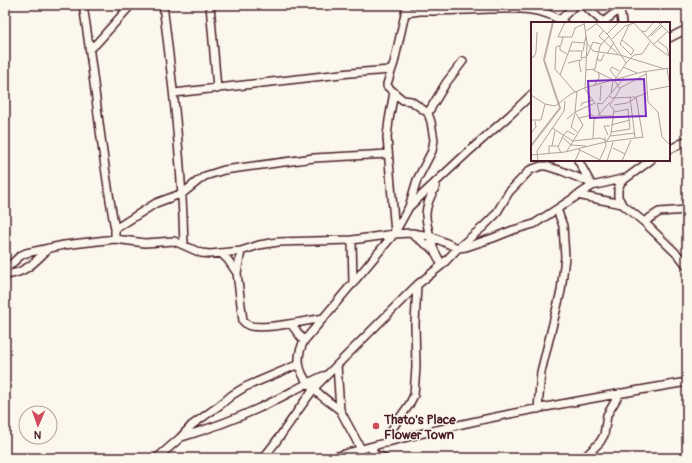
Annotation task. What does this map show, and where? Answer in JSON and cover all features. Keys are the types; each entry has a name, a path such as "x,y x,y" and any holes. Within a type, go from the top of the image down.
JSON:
{"street":[{"path":"83,5 90,48 101,149 115,229 115,239"},
{"path":"90,48 96,44 131,5"},
{"path":"163,5 174,93 183,193 184,245"},
{"path":"340,410 313,390 301,372 298,358 304,341 354,284 368,264 394,233 409,207 417,180 432,151 434,140 428,113 412,101 404,100 387,86 406,5"},
{"path":"405,13 420,11 521,9 540,12 562,21 575,5"},
{"path":"584,5 602,22"},
{"path":"211,6 217,89"},
{"path":"604,22 621,7"},
{"path":"621,7 622,22"},
{"path":"670,38 687,29"},
{"path":"428,113 446,83 463,61"},
{"path":"174,93 350,73 391,70"},
{"path":"394,92 387,137 394,208 394,233"},
{"path":"409,207 466,153 531,95"},
{"path":"670,149 687,140"},
{"path":"115,229 156,203 183,193 205,176 224,170 314,158 388,154"},
{"path":"579,161 591,185"},
{"path":"650,161 626,178 618,186 617,193 622,204 644,222 681,258 687,266"},
{"path":"263,458 275,444 305,399 313,390 417,285 442,265 458,248 496,214 509,192 530,170 540,166 546,166 562,171 591,185"},
{"path":"5,270 20,256 34,251 115,239 144,243 174,241 201,253 221,253 241,251 259,245 278,242 352,240 394,233 410,233 430,236 458,248 534,224 591,185 626,178"},
{"path":"439,180 430,197 426,208 425,217 434,250 442,265"},
{"path":"577,195 622,204"},
{"path":"538,409 541,372 561,291 565,257 563,226 557,208"},
{"path":"644,222 659,212 687,210"},
{"path":"410,233 434,250"},
{"path":"352,240 354,284"},
{"path":"5,275 25,270 49,248"},
{"path":"241,251 237,273 243,321 248,326 291,324 324,318"},
{"path":"221,253 237,273"},
{"path":"386,443 394,426 409,405 414,395 416,367 415,324 417,285"},
{"path":"291,324 304,341"},
{"path":"157,458 180,438 192,425 232,395 245,387 299,364"},
{"path":"337,365 340,410 361,449"},
{"path":"180,438 256,410 328,374"},
{"path":"373,453 386,443 455,426 620,393 687,382"},
{"path":"584,458 600,442 604,435 607,415 620,393"},
{"path":"331,458 361,449 385,458"}],"place":[{"name":"Thato's Place Flower Town","path":"376,426"}]}
